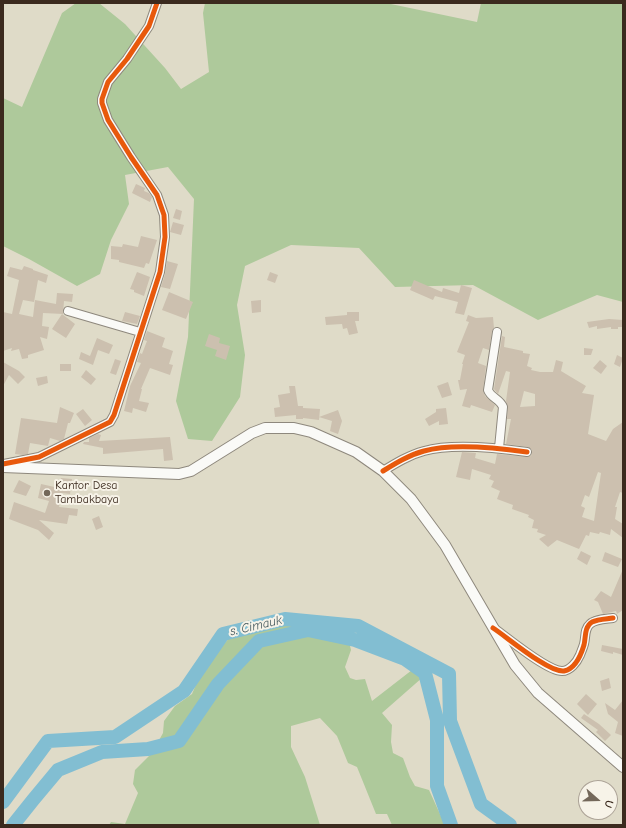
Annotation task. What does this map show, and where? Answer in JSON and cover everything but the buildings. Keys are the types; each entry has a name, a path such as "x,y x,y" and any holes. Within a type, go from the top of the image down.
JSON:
{"main road":[{"path":"3,465 179,474 191,471 252,433 265,428 279,427 300,429 326,438 356,452 383,471 411,498 445,545 515,665 538,693 623,767"}],"street":[{"path":"3,465 39,457 110,422 114,415 160,272 165,237 164,215 157,195 108,120 102,103 102,98 108,82 127,59 149,26 157,3"},
{"path":"68,311 140,332"},
{"path":"497,332 488,390 503,407 499,448"},
{"path":"383,471 398,461 425,451 454,447 499,448 527,452"},
{"path":"493,628 538,661 552,668 563,671 572,666 578,659 584,644 586,630 590,624 594,621 613,618"}],"green space":[{"path":"76,3 99,3 125,24 165,68 181,89 209,72 203,13 205,3 386,3 477,22 481,3 623,3 623,302 597,295 538,320 473,285 395,287 359,248 291,245 245,266 237,305 245,355 240,397 212,441 188,439 176,401 188,337 194,199 168,167 125,175 129,204 111,240 100,274 77,286 3,246 3,98 22,107 62,13"},
{"path":"283,624 347,633 351,650 345,667 350,678 356,680 365,679 372,701 412,670 423,677 382,713 392,725 391,742 393,753 403,758 415,786 429,790 445,825 392,825 387,814 376,814 357,767 348,763 337,736 320,718 291,726 291,747 305,777 320,825 109,825 111,822 125,824 138,793 133,784 135,770 152,753 163,733 164,721 175,706 192,694 203,668 230,637"}],"waterway":[{"name":"s. Cimauk","path":"3,802 48,741 115,737 184,691 223,634 285,619 358,626 449,674 450,721 481,804 510,825"},
{"path":"13,825 58,770 102,752 148,749 179,741 218,684 259,641 308,630 355,640 405,659 425,673 437,720 437,786 451,825"}],"cycle path":[{"path":"3,464 39,457 110,422 114,415 160,272 165,237 164,215 157,195 108,120 102,99 108,82 127,59 149,26 157,3"},
{"path":"383,471 413,455 424,451 448,447 476,447 527,452"},
{"path":"493,628 539,661 557,670 564,671 571,668 579,657 584,645 586,629 589,624 597,620 613,618"}],"place":[{"name":"Kantor Desa Tambakbaya","path":"47,493"}]}
